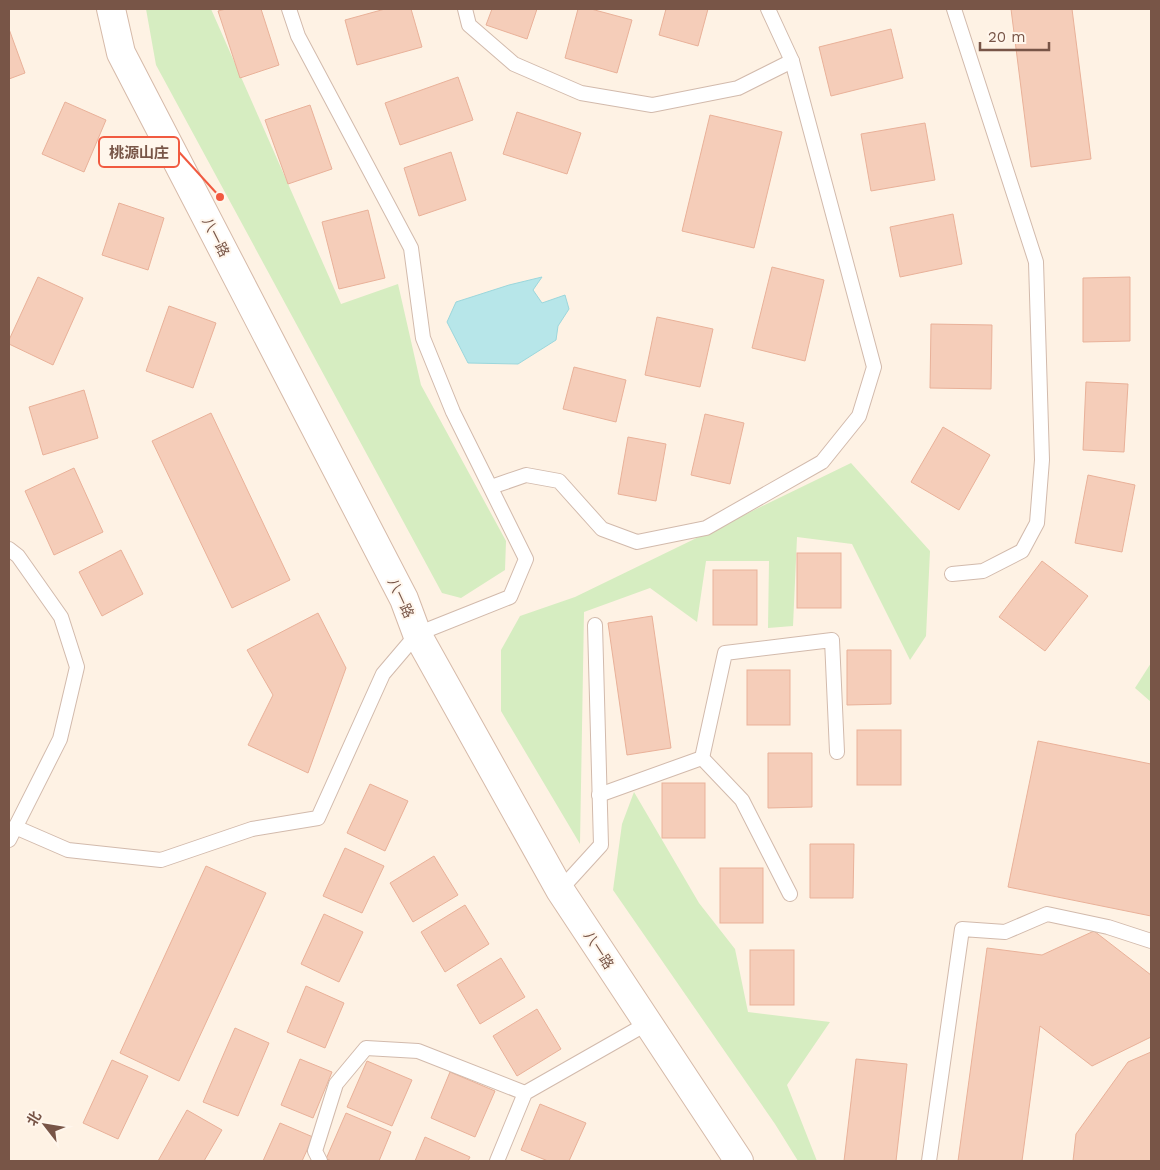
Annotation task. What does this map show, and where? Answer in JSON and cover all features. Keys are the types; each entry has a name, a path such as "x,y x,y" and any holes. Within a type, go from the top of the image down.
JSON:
{"main road":[{"name":"八一路","path":"111,9 121,53 404,599 417,634 560,890 739,1161"}],"lane":[{"path":"15,827 68,850 161,860 252,829 318,818 383,674 417,634 510,597 526,559 453,412 423,338 411,248 298,36 289,9"},
{"path":"466,9 469,25 514,64 580,93 652,105 738,88 792,61"},
{"path":"491,487 526,475 559,481 602,530 636,542 706,528 822,462 859,416 874,367 792,61 768,9"},
{"path":"952,574 983,571 1022,550 1037,523 1042,460 1036,262 954,9"},
{"path":"9,549 18,556 61,617 77,667 60,739 9,840"},
{"path":"560,890 601,845 595,625"},
{"path":"702,758 725,653 832,640 837,752"},
{"path":"600,795 702,758"},
{"path":"702,758 742,800 790,894"},
{"path":"929,1161 962,929 1005,932 1047,914 1108,927 1151,941"},
{"path":"497,1161 525,1093 648,1023"},
{"path":"320,1161 315,1152 336,1084 366,1048 418,1051 525,1093"}],"green space":[{"path":"146,9 211,9 341,304 398,284 421,385 506,541 505,570 461,598 442,593 156,65"},
{"path":"851,463 930,551 926,636 910,660 852,544 797,537 793,626 768,628 769,561 706,561 697,622 650,588 584,612 580,844 501,711 501,650 520,616 575,597"},
{"path":"1151,663 1151,702 1135,688"},
{"path":"634,792 699,903 735,949 748,1012 830,1022 787,1085 817,1161 798,1161 775,1124 613,890 622,824"}],"water":[{"path":"542,277 533,290 542,303 565,295 569,309 558,326 556,340 518,364 468,363 447,322 456,302 509,285"}],"building":[{"path":"226,9 261,9 279,65 240,78 218,11"},
{"path":"385,9 411,9 422,47 357,65 345,20"},
{"path":"492,9 537,9 527,39 486,25"},
{"path":"578,9 591,9 632,20 617,73 565,58"},
{"path":"666,9 708,9 698,46 659,35"},
{"path":"1011,9 1072,9 1091,159 1031,167"},
{"path":"9,29 25,73 9,79"},
{"path":"891,29 903,78 831,96 819,47"},
{"path":"458,77 473,120 400,145 385,103"},
{"path":"65,102 106,120 84,172 42,154"},
{"path":"310,105 332,169 288,184 265,120"},
{"path":"517,112 581,133 567,174 503,154"},
{"path":"710,115 782,132 754,248 682,231"},
{"path":"925,123 935,180 871,191 861,134"},
{"path":"451,152 466,200 419,216 404,168"},
{"path":"119,203 164,218 148,270 102,255"},
{"path":"368,210 385,278 339,289 322,222"},
{"path":"953,214 962,264 900,277 890,227"},
{"path":"772,267 824,280 805,361 752,348"},
{"path":"38,277 83,298 53,365 9,344 9,340"},
{"path":"1130,277 1130,341 1083,342 1083,278"},
{"path":"169,306 216,323 193,388 146,371"},
{"path":"657,317 713,329 700,387 645,375"},
{"path":"931,324 992,325 991,389 930,388"},
{"path":"574,367 626,380 616,422 563,409"},
{"path":"1086,382 1128,384 1124,452 1083,450"},
{"path":"84,390 98,438 43,455 29,407"},
{"path":"211,413 290,580 232,608 152,441"},
{"path":"705,414 744,423 730,484 691,475"},
{"path":"943,427 990,455 959,510 911,482"},
{"path":"628,437 666,444 656,501 618,494"},
{"path":"74,468 103,532 54,555 25,491"},
{"path":"1088,475 1135,485 1122,552 1075,543"},
{"path":"121,550 143,594 102,616 79,572"},
{"path":"797,553 841,553 841,608 797,608"},
{"path":"1042,561 1088,596 1045,651 999,617"},
{"path":"713,570 757,570 757,625 713,625"},
{"path":"318,613 346,668 308,773 248,745 273,695 247,650"},
{"path":"652,616 671,748 627,755 608,623"},
{"path":"847,650 891,650 891,704 847,705"},
{"path":"747,670 790,670 790,725 747,725"},
{"path":"857,730 901,730 901,785 857,785"},
{"path":"1038,741 1151,764 1151,916 1008,887"},
{"path":"768,753 812,753 812,807 768,808"},
{"path":"662,783 705,783 705,838 662,838"},
{"path":"370,784 408,801 385,851 347,833"},
{"path":"810,844 854,844 853,898 810,898"},
{"path":"345,848 384,866 362,913 323,896"},
{"path":"434,856 458,895 413,922 390,883"},
{"path":"206,866 266,893 179,1081 120,1053"},
{"path":"720,868 763,868 763,923 720,923"},
{"path":"465,905 489,944 445,972 421,932"},
{"path":"324,914 363,932 339,982 301,964"},
{"path":"1094,931 1151,975 1151,1037 1092,1066 1040,1026 1022,1161 958,1161 987,948 1042,955"},
{"path":"750,950 794,950 794,1005 750,1005"},
{"path":"501,958 525,997 480,1024 457,985"},
{"path":"306,986 344,1003 325,1048 287,1032"},
{"path":"537,1009 561,1049 517,1076 493,1036"},
{"path":"235,1028 269,1043 238,1116 203,1102"},
{"path":"1151,1052 1151,1161 1073,1161 1076,1134 1128,1062"},
{"path":"300,1059 332,1072 313,1118 281,1105"},
{"path":"856,1059 907,1064 896,1161 844,1161"},
{"path":"112,1060 148,1076 118,1139 83,1123"},
{"path":"367,1061 412,1080 392,1126 347,1107"},
{"path":"450,1072 495,1091 475,1137 431,1118"},
{"path":"540,1104 586,1123 569,1161 548,1161 521,1150"},
{"path":"187,1110 222,1130 204,1161 158,1161"},
{"path":"346,1113 391,1132 379,1161 332,1161 326,1159"},
{"path":"280,1123 313,1137 302,1161 263,1161"},
{"path":"425,1137 470,1157 468,1161 415,1161"}],"place":[{"name":"桃源山庄","path":"220,197"}]}
